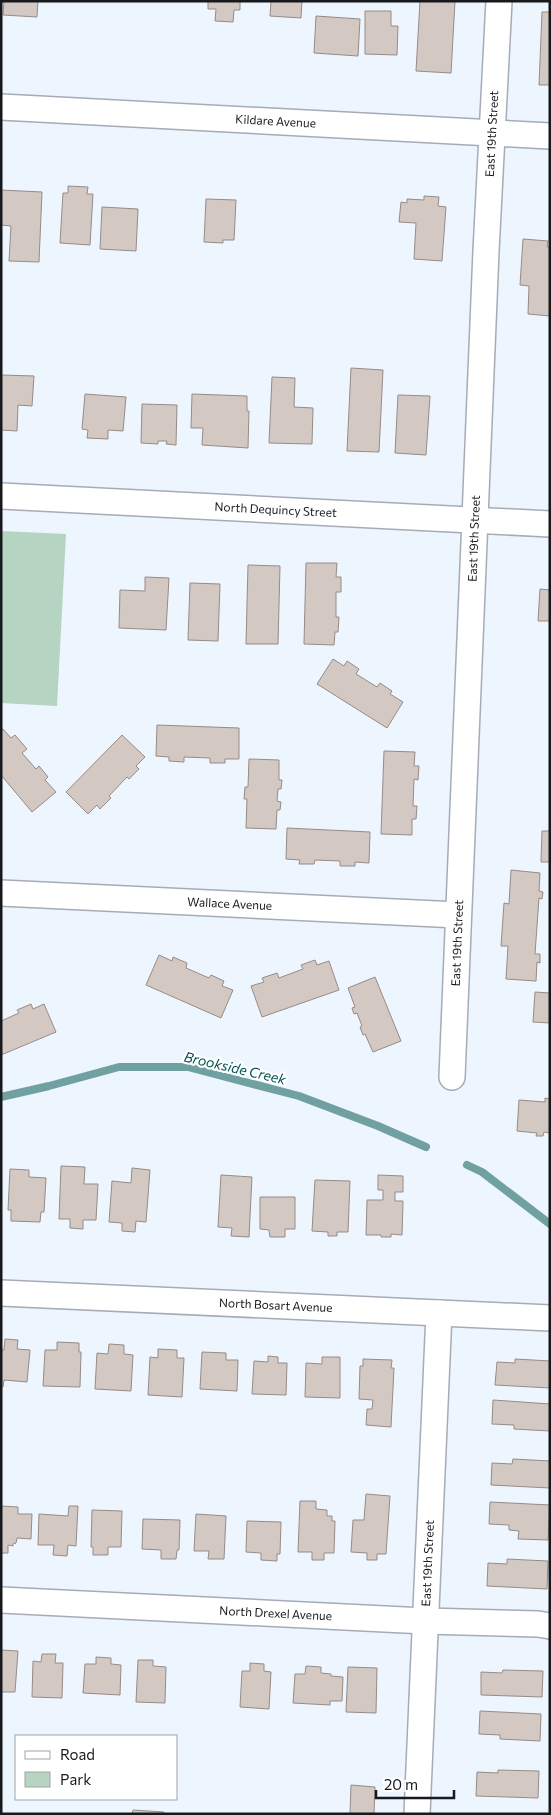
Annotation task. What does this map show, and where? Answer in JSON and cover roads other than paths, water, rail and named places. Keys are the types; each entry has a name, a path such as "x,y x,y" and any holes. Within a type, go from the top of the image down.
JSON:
{"street":[{"name":"East 19th Street","path":"452,1076 486,251 499,1"},
{"name":"Kildare Avenue","path":"1,107 550,136"},
{"name":"North Dequincy Street","path":"1,496 550,524"},
{"name":"Wallace Avenue","path":"1,893 458,915"},
{"name":"North Bosart Avenue","path":"1,1293 550,1318"},
{"name":"East 19th Street","path":"417,1814 439,1313"},
{"name":"North Drexel Avenue","path":"1,1600 550,1626"}],"waterway":[{"name":"Brookside Creek","path":"1,1097 119,1067 188,1067 299,1096 378,1126 426,1147"},
{"name":"Brookside Creek","path":"467,1165 482,1172 550,1224"}]}
